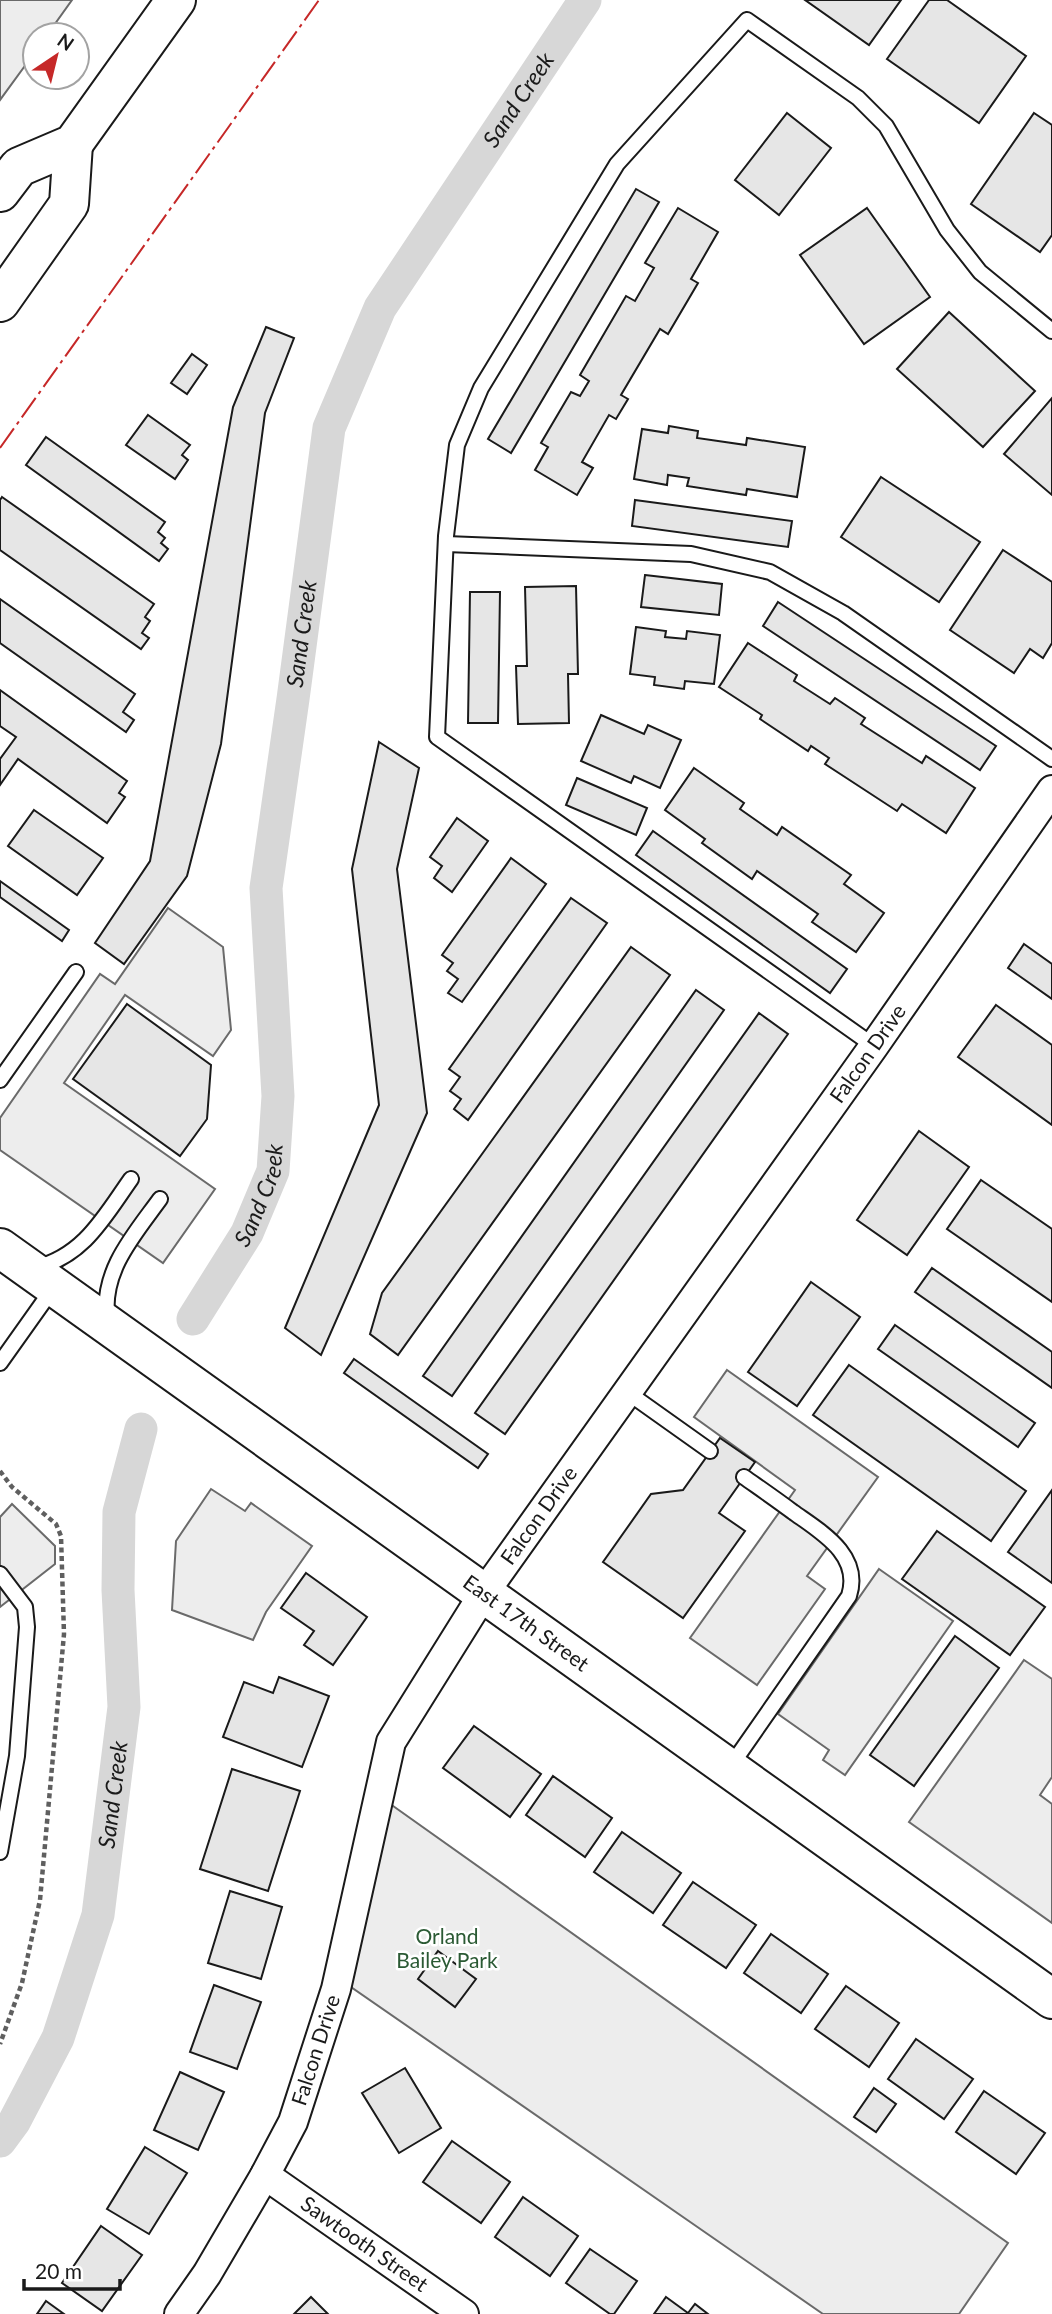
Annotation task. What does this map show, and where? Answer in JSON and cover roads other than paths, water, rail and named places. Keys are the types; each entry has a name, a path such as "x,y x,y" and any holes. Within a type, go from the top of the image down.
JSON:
{"main road":[{"path":"0,192 19,167 73,144 176,0"},
{"path":"0,302 69,204 73,144"},
{"name":"East 17th Street","path":"21,1266 108,1325 1052,1999"}],"street":[{"name":"Falcon Drive","path":"179,2314 207,2274 293,2122 336,1989 391,1742 484,1593 874,1046 1052,790"},
{"name":"Sawtooth Street","path":"265,2175 464,2314"}],"lane":[{"path":"874,1046 437,737 446,544 457,445 481,388 617,164 747,20 858,98 886,126 947,230 980,272 1051,327"},
{"path":"446,544 691,554 770,572 843,613 1052,759"},
{"path":"0,1080 76,972"},
{"path":"0,1363 21,1266 49,1265 79,1247 131,1179"},
{"path":"108,1325 105,1302 114,1266 160,1199"},
{"path":"627,1392 710,1451"},
{"path":"729,1768 849,1596 853,1584 850,1567 829,1537 744,1477"},
{"path":"0,1574 25,1606 27,1627 17,1756 0,1852"}],"waterway":[{"name":"Sand Creek","path":"193,1319 247,1233 273,1171 278,1096 266,888 329,428 380,308 585,0"},
{"name":"Sand Creek","path":"0,2141 14,2122 58,2038 98,1915 124,1707 118,1590 119,1512 141,1429"}],"park label":[{"name":"Orland Bailey Park","path":"447,1949"}]}
